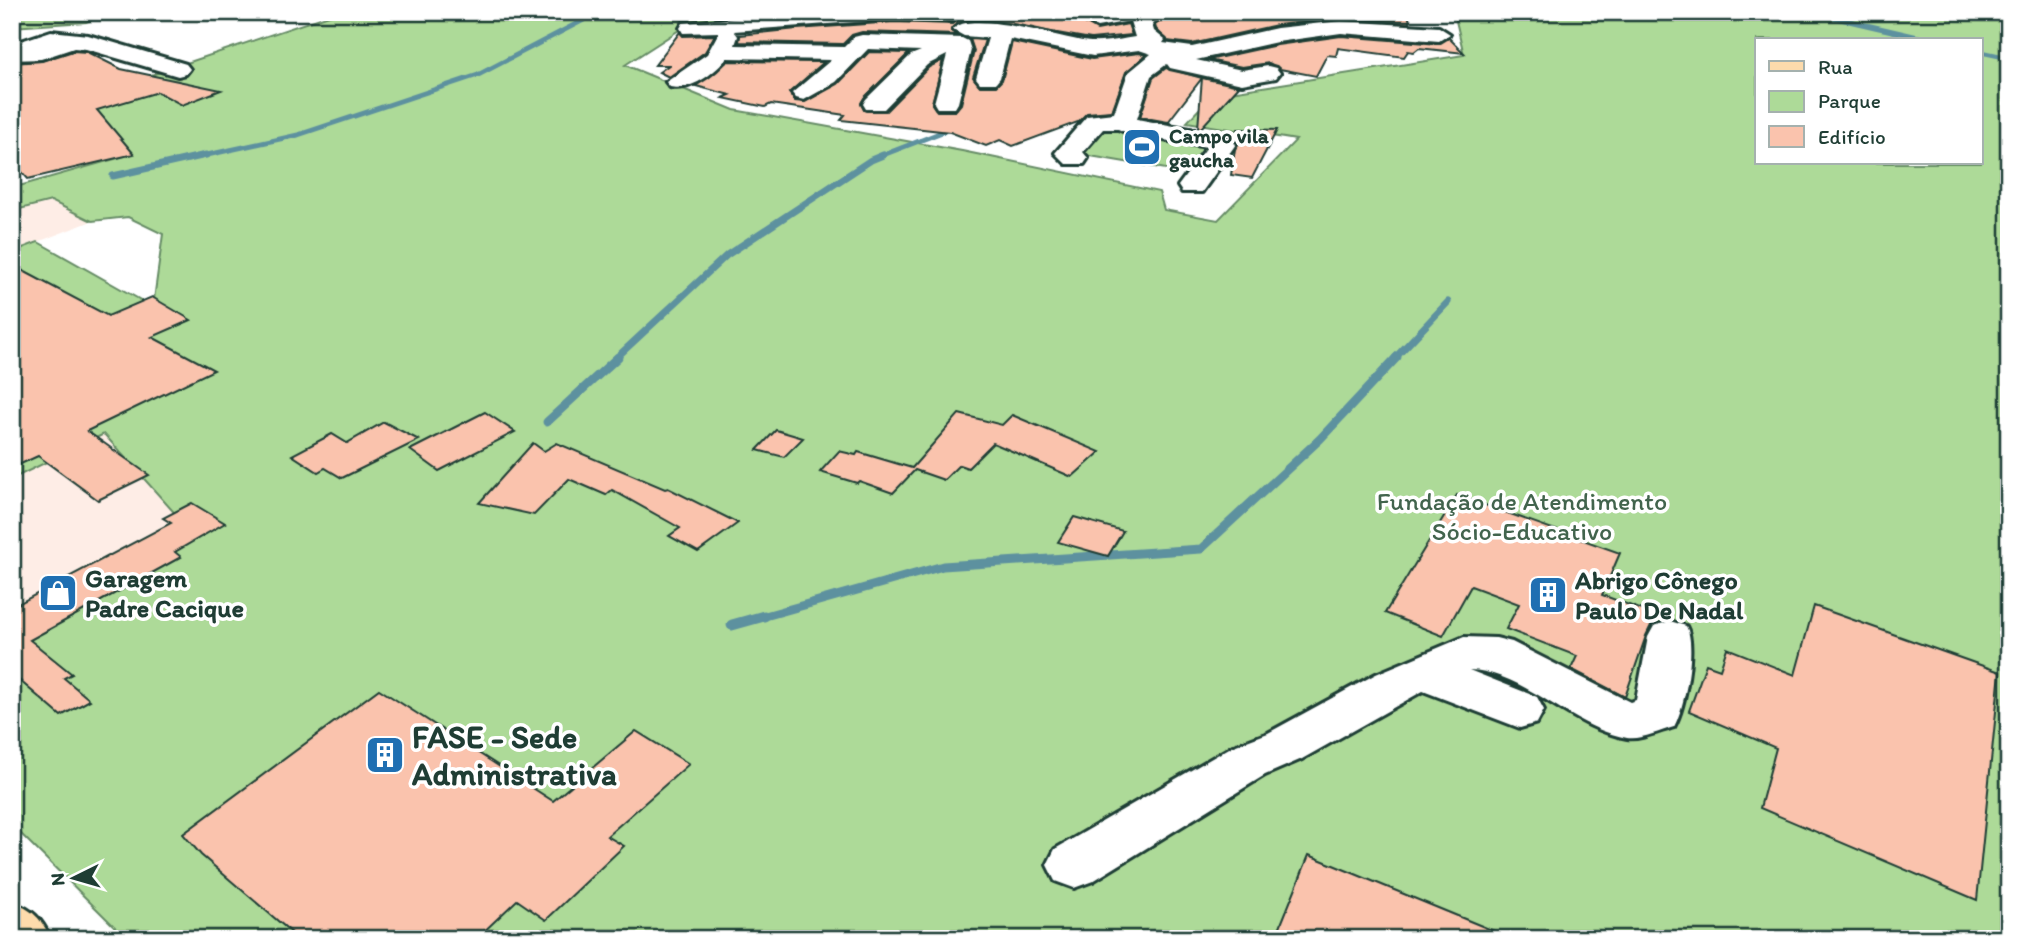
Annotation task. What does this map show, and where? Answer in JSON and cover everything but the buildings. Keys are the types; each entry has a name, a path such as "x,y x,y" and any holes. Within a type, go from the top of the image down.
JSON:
{"main road":[{"path":"12,927 23,939"}],"street":[{"path":"1097,20 1109,16 1125,18 1140,12"},
{"path":"1161,12 1141,21 1144,34 1155,49 1242,77 1268,74"},
{"path":"691,28 894,13 954,25 1027,33 1069,46 1093,49 1155,49 1192,54 1341,27 1439,34"},
{"path":"678,82 704,67 725,43 853,41 954,25"},
{"path":"946,103 960,50 954,25"},
{"path":"875,104 954,25"},
{"path":"1124,121 1140,73 1155,49 1255,28"},
{"path":"988,78 1000,43 997,30"},
{"path":"1295,34 1315,43 1350,50"},
{"path":"14,52 50,38 88,42 178,69"},
{"path":"804,93 828,77 853,41"},
{"path":"1075,158 1068,153 1096,121 1124,121 1132,127 1223,144 1192,186"},
{"path":"1074,864 1248,761 1285,746 1392,686 1464,653 1496,654 1599,709 1629,720 1657,714 1670,638"},
{"path":"1421,674 1458,684 1521,710"}],"shaded area":[{"path":"51,201 92,221 12,252 12,211"},
{"name":"Garagem Padre Cacique","path":"104,434 197,539 12,647 12,479"}],"green space":[{"path":"12,12 114,12 86,22 12,27"},
{"name":"Fundação de Atendimento Sócio-Educativo","path":"338,12 420,12 479,17 490,12 898,12 690,23 625,65 734,110 962,151 1159,192 1164,210 1218,220 1296,140 1187,122 1212,95 1464,55 1454,12 2009,12 2009,939 127,939 12,825 12,647 197,538 104,434 12,479 12,252 38,242 153,307 163,234 128,217 92,221 51,201 12,211 12,188 129,155 117,142 57,117 151,75"},
{"name":"Campo vila gaucha","path":"1099,123 1211,141 1189,173 1073,153"}],"waterway":[{"path":"198,157 298,135 478,75 599,12"},
{"path":"1810,12 1922,38"},
{"path":"1982,52 2009,58"},
{"path":"881,156 955,127"},
{"path":"113,176 206,155"},
{"path":"616,358 727,255 881,156"},
{"path":"1395,358 1448,302"},
{"path":"547,422 618,357"},
{"path":"758,618 943,566 1201,549 1320,439 1397,357"},
{"path":"732,625 764,616"}],"place":[{"name":"Campo vila gaucha","path":"1142,147"},
{"name":"Garagem Padre Cacique","path":"58,593"},
{"name":"Abrigo Cônego Paulo De Nadal","path":"1548,595"},
{"name":"FASE - Sede Administrativa","path":"385,755"}]}
